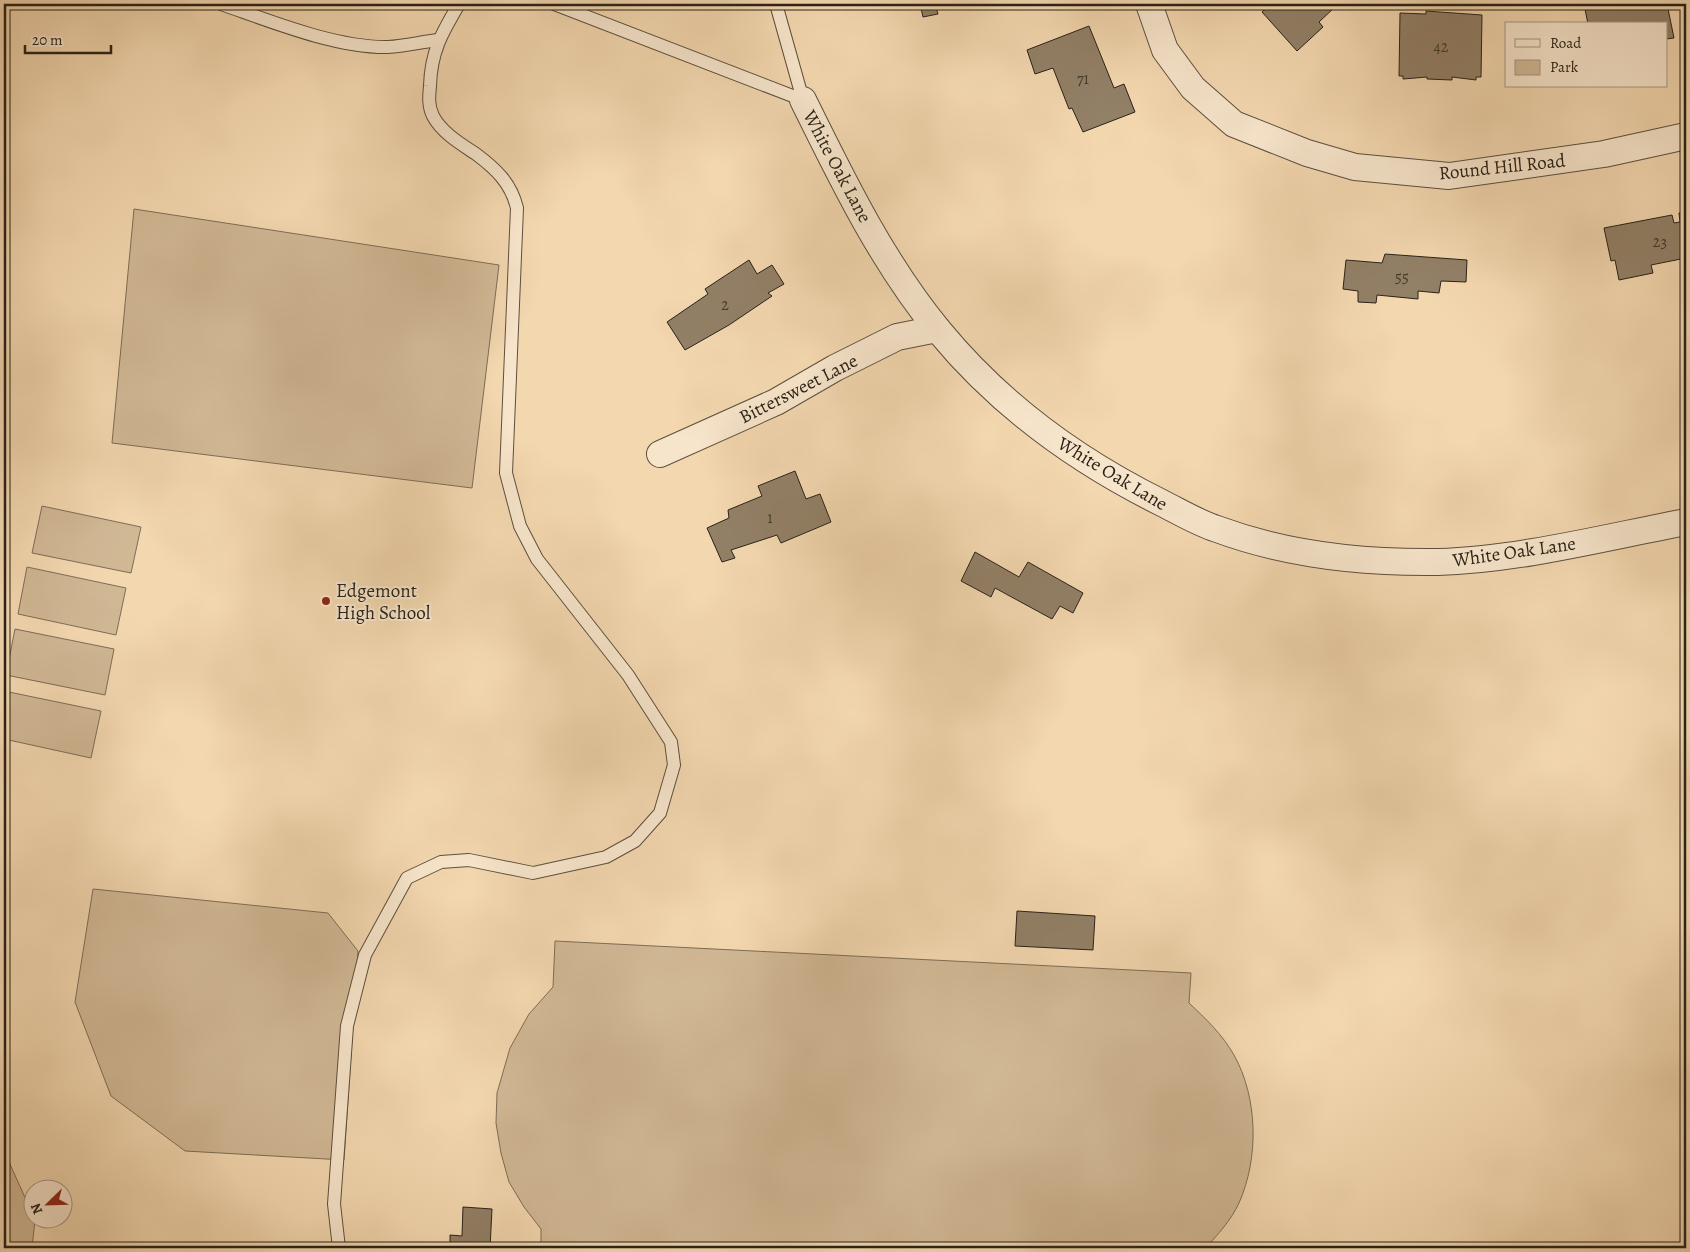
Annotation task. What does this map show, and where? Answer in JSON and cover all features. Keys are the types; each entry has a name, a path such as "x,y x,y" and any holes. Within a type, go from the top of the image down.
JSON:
{"street":[{"name":"Round Hill Road","path":"1149,4 1165,50 1193,88 1234,124 1306,153 1355,167 1449,176 1604,154 1686,136"},
{"name":"White Oak Lane","path":"803,100 854,200 910,292 937,329 971,368 1011,404 1093,466 1136,490 1215,529 1259,542 1304,552 1389,562 1454,561 1501,556 1686,522"},
{"name":"Bittersweet Lane","path":"660,454 776,402 835,368 897,337 937,329"}],"lane":[{"path":"221,4 302,33 354,43 387,47 438,40"},
{"path":"339,1248 334,1204 347,1026 365,955 407,878 440,862 469,860 533,873 606,857 635,841 660,814 674,765 671,742 628,675 537,559 520,526 506,473 517,208 514,195 499,173 449,135 433,116 429,102 432,57 438,40 459,4"},
{"path":"554,4 803,100"},
{"name":"White Oak Lane","path":"776,4 803,100"}],"green space":[{"path":"134,209 499,265 472,488 112,443"},
{"path":"42,506 141,527 131,573 32,553"},
{"path":"27,567 126,588 116,635 18,614"},
{"path":"15,629 114,649 105,695 6,675"},
{"path":"4,691 101,711 91,758 4,739"},
{"path":"93,889 328,913 358,951 344,1160 185,1151 111,1096 75,1002"},
{"path":"555,941 1191,973 1189,1003 1213,1027 1229,1047 1242,1072 1248,1090 1253,1128 1253,1148 1246,1185 1232,1215 1205,1248 541,1248 541,1229 524,1207 509,1182 501,1153 496,1123 497,1093 510,1048 529,1014 553,987"},
{"path":"4,1151 22,1191 22,1230 34,1230 32,1248 4,1248"}],"building":[{"path":"920,4 935,4 938,14 923,17"},
{"path":"1271,4 1334,4 1336,6 1319,22 1323,27 1297,51 1262,12"},
{"path":"1584,4 1667,4 1674,38 1668,39 1668,22 1588,22"},
{"path":"1426,11 1482,15 1481,77 1476,77 1476,80 1452,77 1452,80 1427,79 1427,77 1403,79 1403,76 1399,76 1400,13 1426,14"},
{"path":"1089,26 1114,88 1124,84 1135,112 1083,132 1072,108 1069,109 1053,68 1035,74 1027,50"},
{"path":"1686,211 1686,258 1651,265 1653,273 1619,280 1615,260 1611,261 1604,228 1672,215 1674,223 1680,222 1679,213"},
{"path":"1385,254 1467,260 1466,282 1441,281 1439,293 1418,291 1418,299 1377,295 1376,303 1358,302 1358,291 1343,289 1346,260 1382,263"},
{"path":"749,260 757,274 772,265 784,284 768,293 772,296 729,325 685,350 667,322 708,294 705,289"},
{"path":"795,471 806,499 820,494 831,522 781,543 777,535 731,550 735,558 722,562 707,528 729,518 728,510 762,496 758,486"},
{"path":"975,552 1019,577 1028,562 1083,593 1073,613 1060,606 1052,619 995,588 991,597 961,581"},
{"path":"1017,911 1095,916 1093,950 1015,946"},
{"path":"463,1207 492,1209 490,1248 450,1248 450,1235 462,1236"}],"place":[{"name":"Edgemont High School","path":"326,601"}]}
